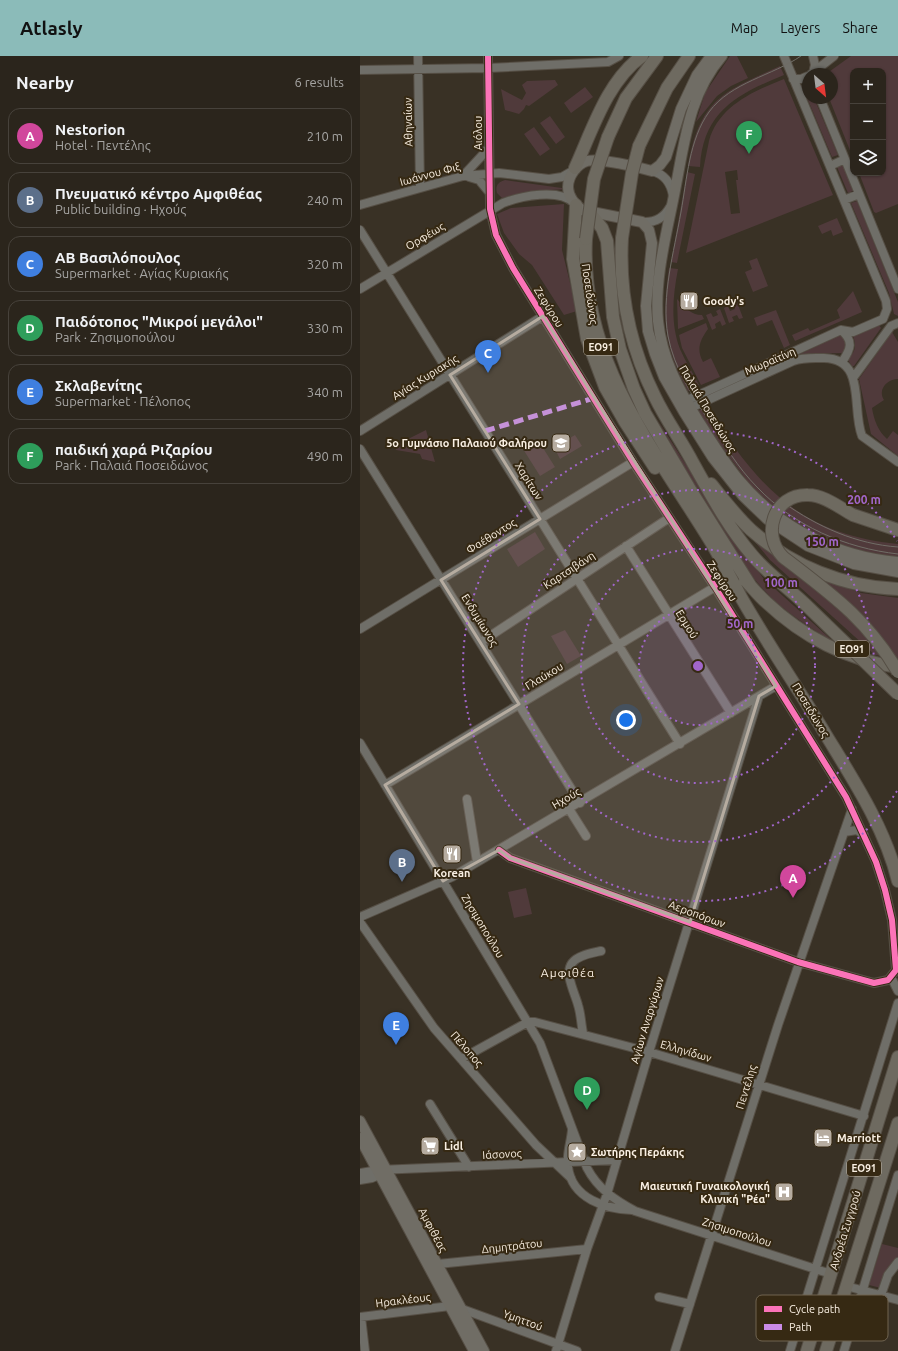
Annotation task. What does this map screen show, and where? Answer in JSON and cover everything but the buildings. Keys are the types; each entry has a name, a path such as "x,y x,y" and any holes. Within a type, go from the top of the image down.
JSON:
{"highway":[{"path":"575,168 597,120 616,85 626,72 642,56"},
{"name":"Ποσειδώνος","path":"657,56 626,98 608,137 596,172 590,204 586,239 586,275 590,306 596,331 607,366 622,398 639,428 712,543 742,599 866,803 884,841 898,882"},
{"name":"ΕΟ91","path":"689,56 667,88 639,146 632,173 622,238 622,286 633,339 654,396 721,512 753,556 806,604 898,694"},
{"path":"576,205 572,244 574,274 587,339 605,387 625,422 720,570 742,599"},
{"path":"590,212 602,228 607,241 613,317 620,349 634,389 645,413 691,491 750,585"},
{"name":"ΕΟ91","path":"692,461 751,530 783,555 814,571 841,580 862,585 898,589"},
{"path":"898,530 853,516 816,496 807,495 797,496 784,503 774,515 771,525 772,540 776,550 840,601 865,625 880,644 898,672"},
{"name":"Ποσειδώνος","path":"712,543 776,611 799,629 817,640 861,659 898,667"},
{"name":"Ανδρέα Συγγρού","path":"824,1295 897,1058"},
{"name":"Ανδρέα Συγγρού","path":"843,1295 898,1122"},
{"name":"Ανδρέα Συγγρού","path":"807,1351 810,1341"},
{"name":"Ανδρέα Συγγρού","path":"826,1351 829,1341"}],"main road":[{"path":"642,222 590,212 576,205 568,187 575,168 586,162 600,161 652,171 660,165 666,157 674,128 697,75 711,56"},
{"name":"Παλαιά Ποσειδώνος","path":"722,56 704,80 692,109 659,276 658,321 661,342 667,363 685,406 713,458 732,484 754,508 780,529 808,546 838,559 870,568 898,572"},
{"name":"Παλαιά Ποσειδώνος","path":"642,222 649,230 652,240 646,294 648,330 659,366 719,454 738,479 772,512 799,530 827,544 857,555 898,562"},
{"name":"Αμφιθέας","path":"360,1121 382,1172 474,1351"},
{"name":"Αμφιθέας","path":"360,1138 438,1264 484,1351"}],"street":[{"name":"Αθηναίων","path":"418,56 420,188"},
{"name":"Αιόλου","path":"488,56 490,209"},
{"path":"360,70 488,68 594,59 608,62 619,56"},
{"path":"784,56 886,301 887,309 883,319 894,325 853,378"},
{"path":"813,56 815,65 814,68"},
{"path":"819,68 834,56"},
{"path":"793,79 802,78"},
{"path":"822,104 898,289"},
{"path":"489,148 463,176 479,180 494,200 503,203"},
{"path":"830,166 845,159"},
{"name":"Ιωάννου Φιξ","path":"360,205 463,176 489,173 553,179 566,176 575,168"},
{"path":"642,222 656,221 663,217 673,201 672,189 669,182 661,174 652,171"},
{"path":"489,192 494,180 508,174"},
{"name":"Ορφέως","path":"360,289 490,209 503,203 527,196 557,194 567,197 576,205"},
{"path":"844,200 859,194"},
{"name":"Ζεφύρου","path":"490,209 496,235 513,268 633,462 715,587 852,809 883,883 892,920 897,966 891,977"},
{"name":"Χαρίτων","path":"360,230 680,744"},
{"name":"Αγίας Κυριακής","path":"360,431 543,316"},
{"name":"Μωραϊτίνη","path":"685,406 785,359 841,330 853,332 883,319"},
{"path":"841,330 849,338 851,344 850,350 842,362 849,369 853,378 862,436 898,462"},
{"name":"Μωραϊτίνη","path":"785,359 835,358 842,362"},
{"name":"Ενδυμίωνος","path":"360,449 580,802"},
{"name":"Φαέθοντος","path":"360,630 633,462"},
{"name":"Καρτσιβάνη","path":"481,642 669,518"},
{"name":"Ερμού","path":"626,546 731,713"},
{"name":"Γλαύκου","path":"385,785 715,587"},
{"name":"Ηχούς","path":"360,917 443,881 499,850 776,686"},
{"name":"Αγίων Αναργύρων","path":"557,1348 587,1249 607,1194 648,1052 690,922 759,696"},
{"name":"Ζησιμοπούλου","path":"360,743 544,1051 584,1162 591,1176 607,1194 635,1211"},
{"path":"467,799 477,862"},
{"path":"569,809 586,836"},
{"name":"Πεντέλης","path":"676,1351 798,962 852,809"},
{"path":"844,832 857,830 864,835"},
{"name":"Αεροπόρων","path":"499,850 510,858 798,962 874,983 881,983 891,977"},
{"name":"Πέλοπος","path":"360,922 434,1028 539,1149 571,1178"},
{"path":"583,1033 578,1006 570,980 570,968 573,961 582,956 601,951"},
{"path":"891,977 898,991"},
{"name":"Ανδρέα Συγγρού","path":"808,1295 898,1003"},
{"path":"461,1060 528,1022"},
{"name":"Ελληνίδων","path":"528,1022 535,1022 583,1033 864,1116"},
{"path":"430,1104 470,1167"},
{"name":"Ζησιμοπούλου","path":"572,1129 567,1162 571,1178 587,1197 603,1206 611,1209 635,1211 831,1274"},
{"path":"528,1164 535,1159 539,1149"},
{"name":"Ιάσονος","path":"360,1173 616,1160"},
{"name":"Ιάσονος","path":"360,1180 382,1172"},
{"path":"861,1295 877,1239 898,1175"},
{"name":"Δημητράτου","path":"438,1264 587,1249"},
{"path":"881,1294 888,1275 898,1262"},
{"path":"846,1286 884,1295"},
{"path":"888,1296 898,1300"},
{"path":"659,1297 690,1304"},
{"name":"Ηρακλέους","path":"360,1317 450,1306"},
{"name":"Υμηττού","path":"462,1309 557,1348 577,1351"},
{"path":"360,1317 365,1351"},
{"name":"Ανδρέα Συγγρού","path":"790,1351 793,1341"},
{"path":"844,1351 847,1341"}],"highlighted area":[{"path":"543,316 776,686 759,696 690,922 510,858 499,850 443,881 385,785 519,704 441,580 540,519 450,375"}],"shaded area":[{"path":"730,56 737,56 748,78 731,86 717,96 696,122 705,93"},
{"path":"851,56 898,56 898,204 876,213 874,212 860,176 886,176 886,68 850,68 850,150 831,104 838,104 838,68 834,68"},
{"path":"780,66 784,75 752,90 726,107 716,118 708,132 703,148 700,167 688,166 699,126 707,112 717,101 729,91 743,83"},
{"path":"784,79 833,195 686,253 709,141 714,129 720,119 738,102 760,89","holes":["737,170 738,180 736,180 740,213 731,214 725,172"]},
{"path":"555,80 558,85 529,106 526,105 519,114 505,110 501,89 522,100 526,93 522,85 527,81"},
{"path":"585,87 593,97 571,113 564,103"},
{"path":"810,104 817,104 838,155 832,157"},
{"path":"550,116 565,137 556,144 540,123"},
{"path":"534,127 550,149 540,156 524,134"},
{"path":"843,165 853,191 848,193 837,167"},
{"path":"687,172 695,174 677,263 671,262"},
{"path":"505,180 569,189 532,191 502,198 497,193 496,188 499,183"},
{"path":"857,201 898,302 898,316 894,314 889,293 851,203"},
{"path":"564,204 562,250 577,311 564,315 532,265 519,254 504,233 497,214 511,208"},
{"path":"837,218 843,232 833,236 831,230 822,234 818,226"},
{"path":"757,258 768,286 753,292 745,272 752,269 749,261"},
{"path":"669,268 678,269 673,309 677,339 682,354 699,385 688,391 674,359 666,331 665,317"},
{"path":"853,291 862,312 795,341 792,335 808,328 810,331 840,318 837,310"},
{"path":"677,299 688,310 694,314 702,315 704,319 678,329"},
{"path":"737,302 743,318 739,319 737,315 732,317 734,321 729,323 724,308 728,306 730,311 735,309 733,304"},
{"path":"720,309 726,324 722,326 720,321 715,324 716,328 712,330 706,315 711,313 713,317 718,315 716,311"},
{"path":"776,310 790,345 784,348 772,320 757,326 754,318"},
{"path":"706,323 708,329 701,341 699,349 701,357 703,362 711,358 720,377 701,385 682,348 679,335"},
{"path":"879,325 881,328 854,366 852,366 848,360 855,349 853,336"},
{"path":"892,332 898,342 898,379 894,379 885,385 882,392 884,400 872,408 877,425 884,436 887,439 893,431 898,435 898,456 871,434 859,379"},
{"path":"838,336 842,336 847,345 844,353 800,354"},
{"path":"707,406 744,460 763,482 784,501 807,517 833,529 863,538 898,544 898,558 837,548 780,512 750,485 715,437 698,411"},
{"path":"657,419 694,477 763,578 835,643 797,618 779,604 763,589 747,570 706,507"},
{"path":"426,430 435,462 422,459 420,454 396,450 394,446"},
{"path":"575,435 582,446 560,459 554,447"},
{"path":"538,440 555,467 540,476 523,449"},
{"path":"746,531 822,579 861,593 898,598 898,658 875,655 770,560"},
{"path":"535,532 545,549 518,567 507,549"},
{"path":"565,630 581,656 567,664 551,636"},
{"path":"526,888 532,914 514,918 508,892"},
{"path":"882,1244 898,1248 898,1258 881,1288 869,1285"}],"tram line":[{"path":"801,56 729,93 718,102 702,123 693,147 687,173 669,274 666,305 668,336 684,381 737,464 757,487 787,513 822,533 859,546 898,554"},
{"path":"784,503 810,520 838,533 867,542 898,547"}],"marked path":[{"path":"485,431 594,398"}],"cycle path":[{"path":"488,56 490,209 496,235 513,268 633,462 715,587 846,797 876,862 885,890 892,920 896,970 888,980 874,983 798,962 510,858 499,850"}],"place":[{"name":"παιδική χαρά Ριζαρίου","path":"749,154"},
{"name":"Goody's","path":"689,301"},
{"name":"ΑΒ Βασιλόπουλος","path":"488,373"},
{"name":"5ο Γυμνάσιο Παλαιού Φαλήρου","path":"561,443"},
{"name":"Korean","path":"452,854"},
{"name":"Πνευματικό κέντρο Αμφιθέας","path":"402,882"},
{"name":"Nestorion","path":"793,898"},
{"name":"Σκλαβενίτης","path":"396,1045"},
{"name":"Παιδότοπος \"Μικροί μεγάλοι\"","path":"587,1110"},
{"name":"Marriott","path":"823,1138"},
{"name":"Lidl","path":"430,1146"},
{"name":"Σωτήρης Περάκης","path":"577,1152"},
{"name":"Μαιευτική Γυναικολογική Κλινική \"Ρέα\"","path":"784,1192"}],"district":[{"name":"Αμφιθέα","path":"568,973"}]}
